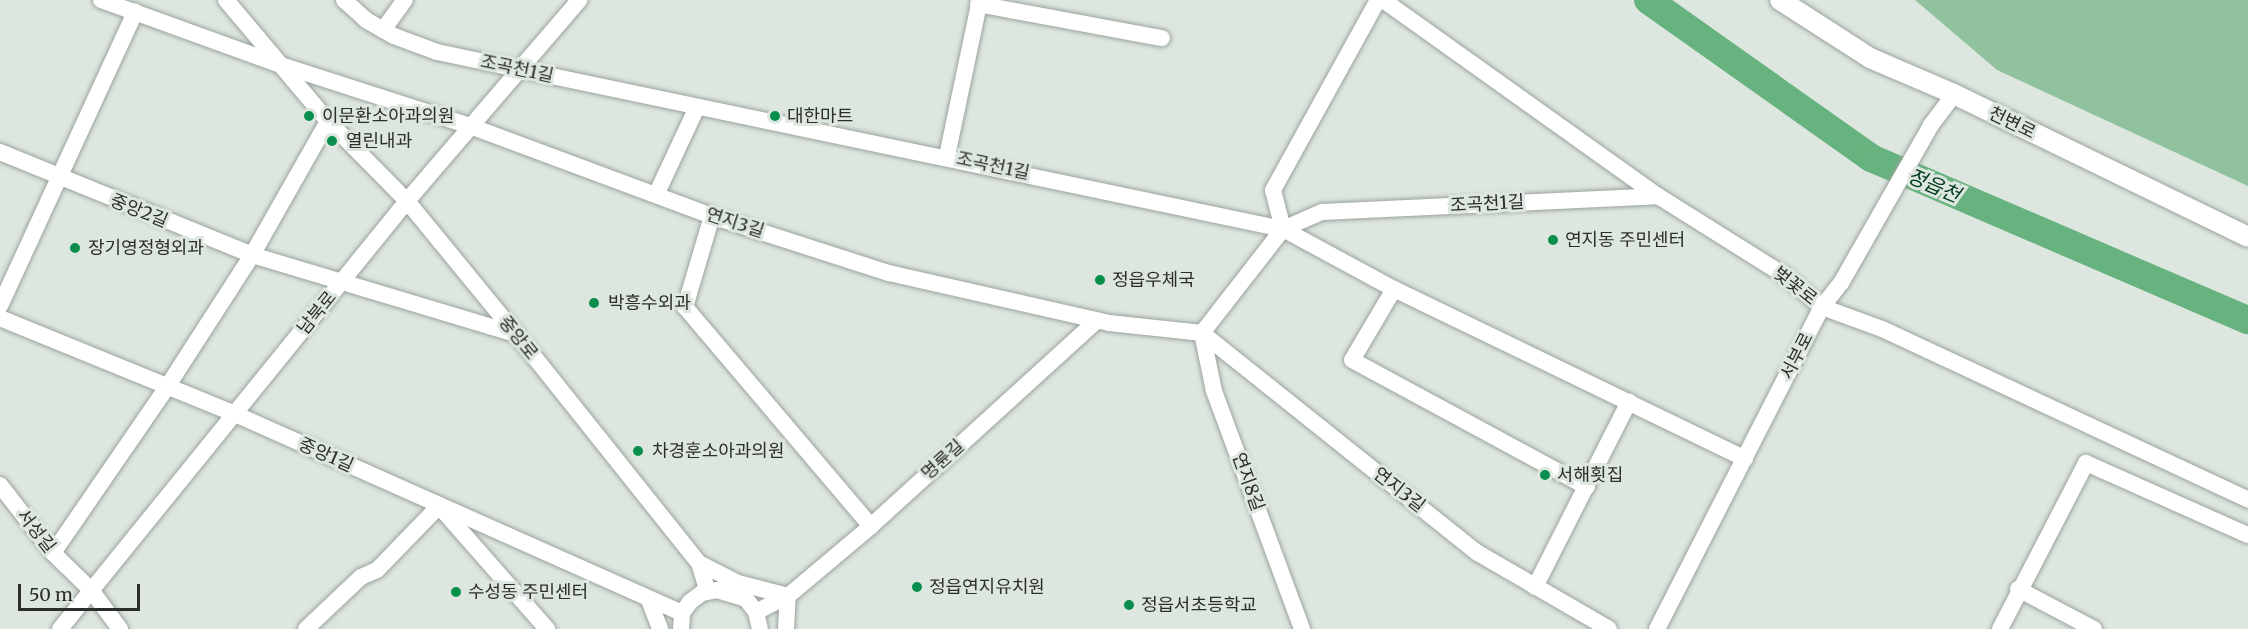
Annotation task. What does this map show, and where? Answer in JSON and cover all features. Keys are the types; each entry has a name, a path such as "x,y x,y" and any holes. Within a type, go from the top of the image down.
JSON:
{"main road":[{"name":"천변로","path":"1780,0 1870,58 1954,94 2248,237"}],"street":[{"name":"연지3길","path":"101,0 281,65 470,126 712,216 889,273 1096,321 1202,333 1478,553 1609,629"},
{"name":"조곡천1길","path":"344,0 383,30 437,52 947,156 1283,229 1322,212 1658,196"},
{"path":"383,30 405,0"},
{"name":"남북로","path":"60,629 407,201 579,0"},
{"path":"1378,0 1273,190 1283,229 1394,289 1745,459"},
{"name":"벚꽃로","path":"1383,0 1658,196 1784,275 1821,307 1882,329 2248,500"},
{"path":"947,156 979,2 1162,38"},
{"name":"중앙로","path":"235,4 281,65 328,121 407,201 699,563"},
{"path":"0,306 61,179 135,12"},
{"name":"서부로","path":"1657,629 1821,307 1841,283 1931,125 1954,94"},
{"path":"656,195 697,106"},
{"path":"53,554 167,387 252,255 328,121"},
{"name":"중앙2길","path":"0,152 61,179 252,255 344,280 516,334"},
{"path":"712,216 685,307 871,526"},
{"path":"1202,333 1283,229"},
{"path":"1394,289 1352,360 1587,487"},
{"name":"중앙1길","path":"0,318 235,414 649,600 682,621"},
{"name":"명륜길","path":"756,612 788,596 871,526 1096,321"},
{"name":"연지8길","path":"1202,333 1215,391 1302,629"},
{"path":"1535,588 1629,402"},
{"path":"2000,629 2018,589 2086,463 2248,535"},
{"name":"서성길","path":"0,485 53,554 91,590 120,629"},
{"path":"306,629 361,577 377,570 439,506 547,629"},
{"path":"699,563 708,592"},
{"path":"699,563 738,583 788,596 786,629"},
{"path":"660,629 649,600 674,602 693,586 699,563"},
{"path":"2018,589 2094,629"},
{"path":"682,621 690,602 708,592 733,592 746,599 756,612 760,629"}],"green space":[{"path":"1915,0 2248,0 2248,186 1997,70"}],"waterway":[{"name":"정읍천","path":"1648,0 1871,158 2248,320"}],"place":[{"name":"이문환소아과의원","path":"309,116"},
{"name":"대한마트","path":"775,116"},
{"name":"열린내과","path":"332,141"},
{"name":"연지동 주민센터","path":"1553,240"},
{"name":"장기영정형외과","path":"75,248"},
{"name":"정읍우체국","path":"1100,280"},
{"name":"박흥수외과","path":"594,303"},
{"name":"차경훈소아과의원","path":"638,451"},
{"name":"서해횟집","path":"1545,475"},
{"name":"정읍연지유치원","path":"917,587"},
{"name":"수성동 주민센터","path":"456,592"},
{"name":"정읍서초등학교","path":"1129,605"}]}
